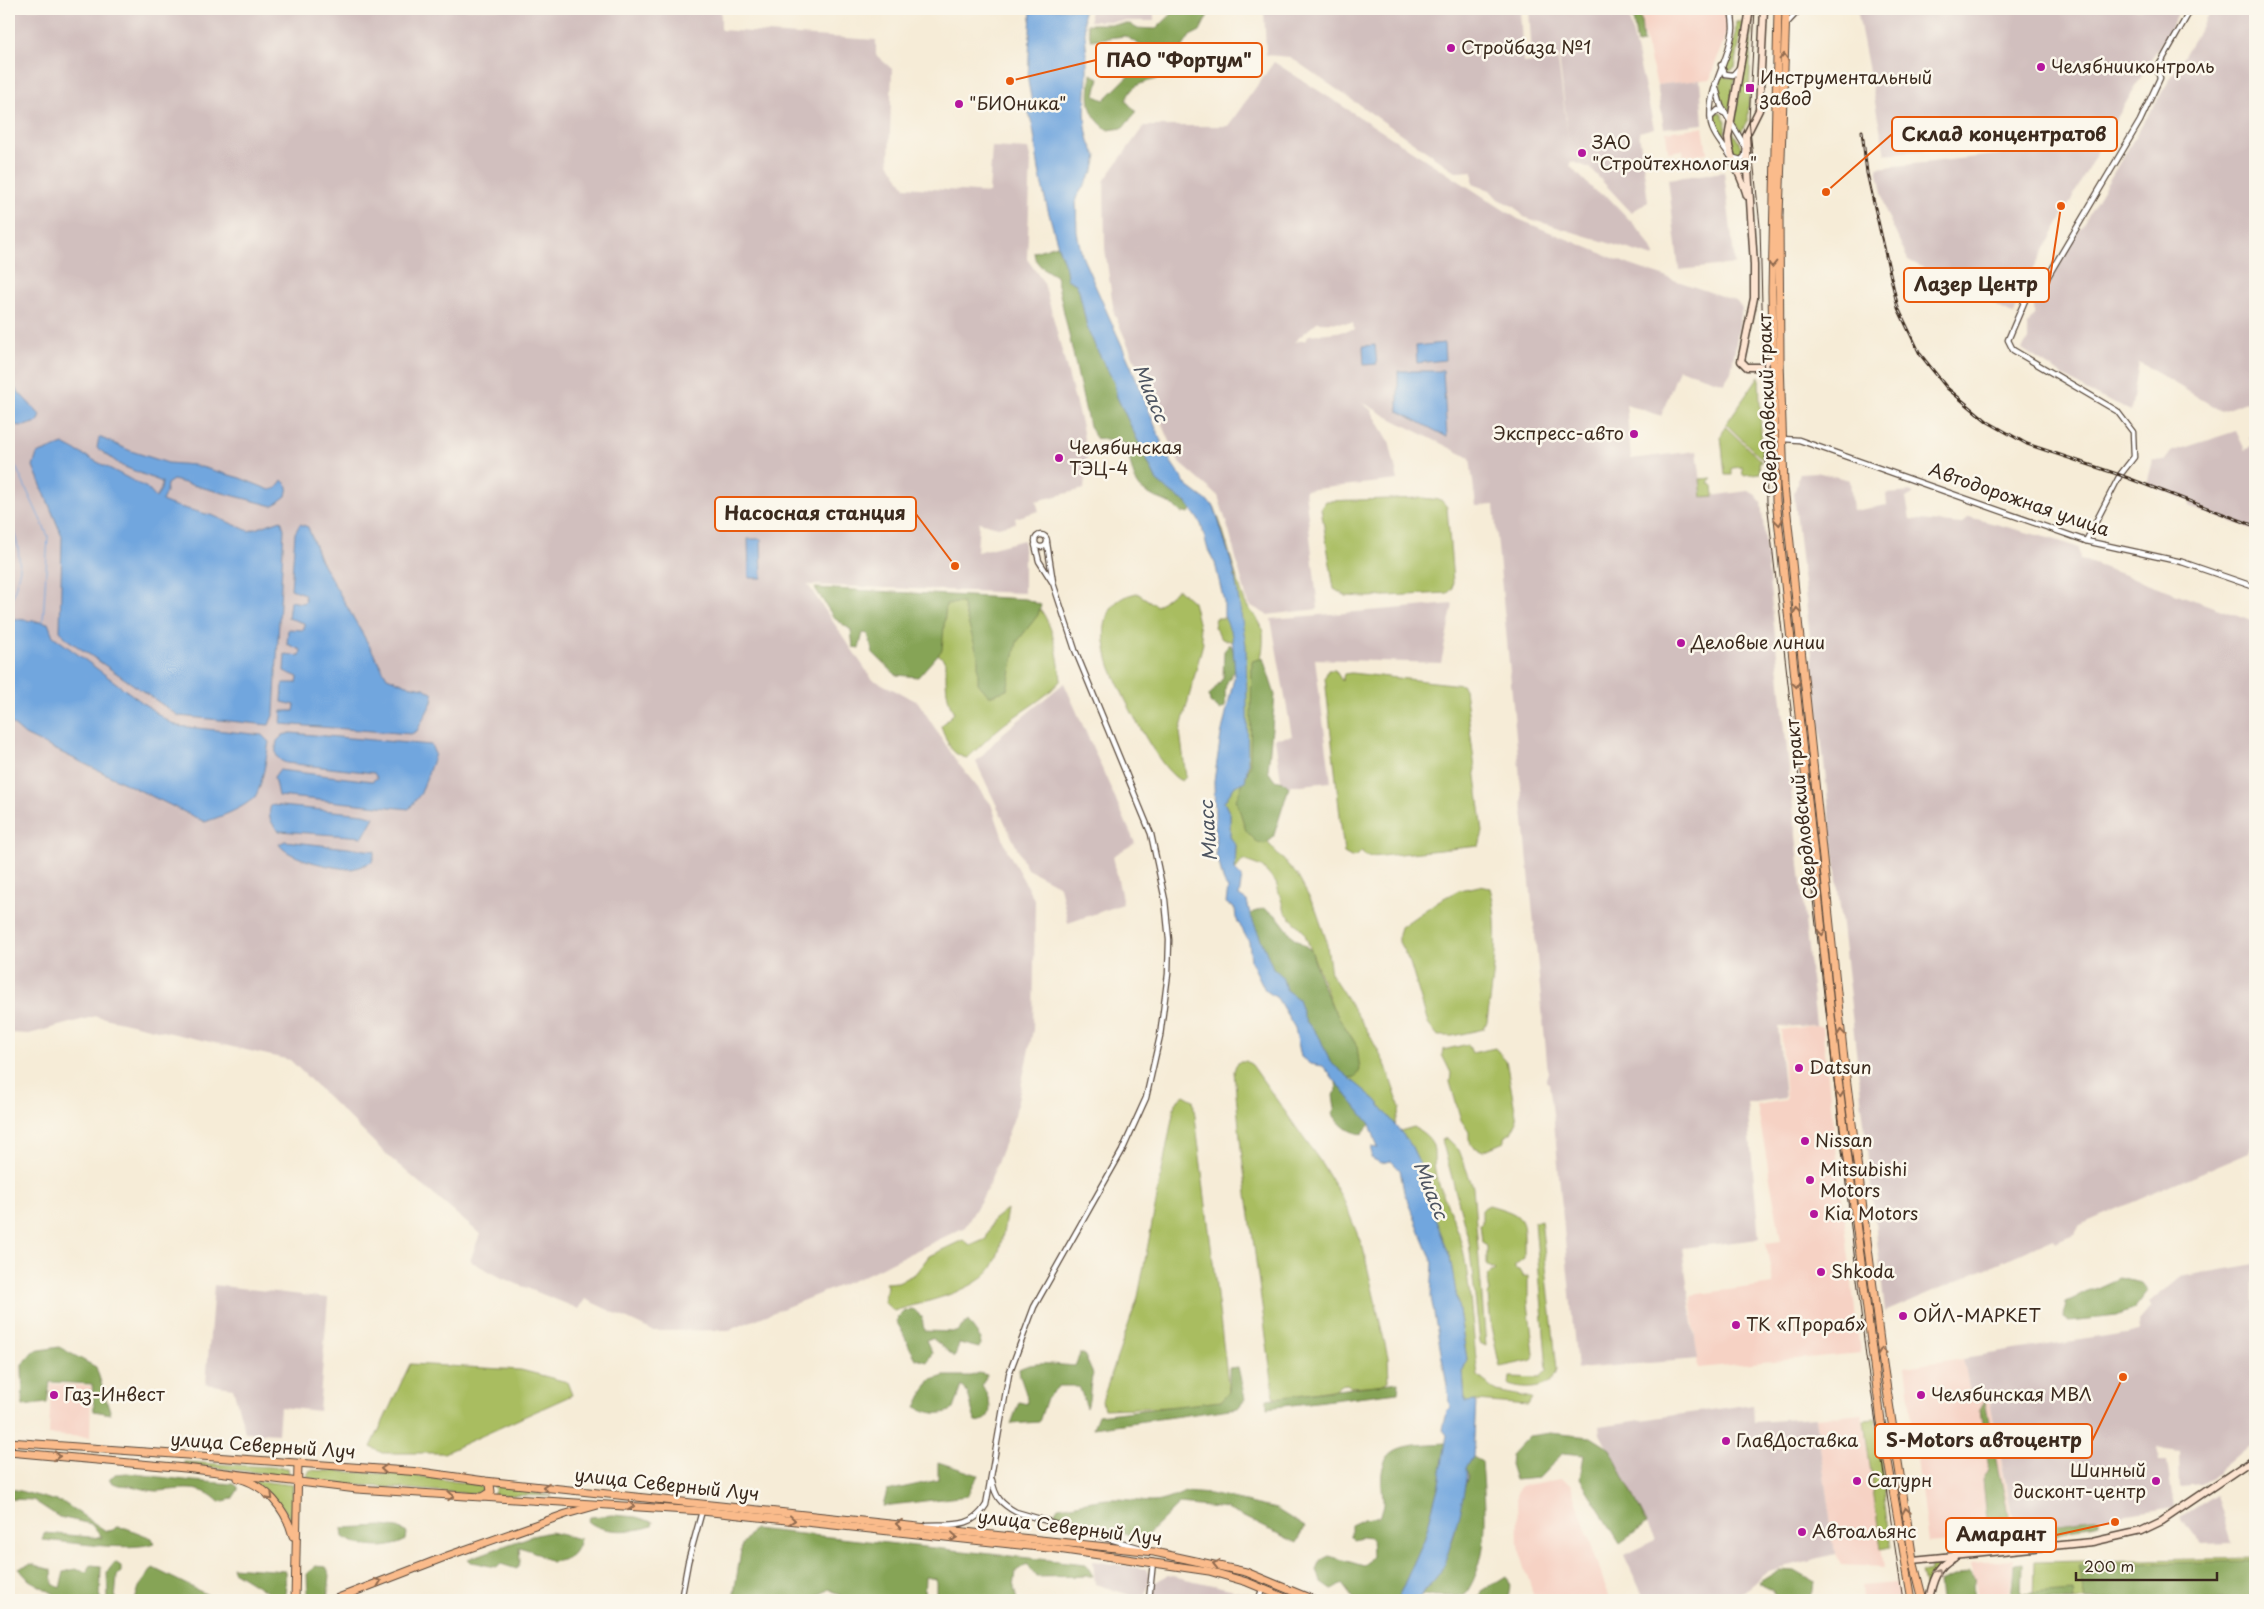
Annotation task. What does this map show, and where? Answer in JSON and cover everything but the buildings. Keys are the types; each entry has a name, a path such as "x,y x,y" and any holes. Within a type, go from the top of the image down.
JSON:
{"main road":[{"path":"1750,9 1741,65 1729,119 1728,138 1731,157 1744,185 1751,212"},
{"path":"1764,9 1758,110 1747,132 1746,148 1751,212 1754,298 1741,361 1747,367 1763,367 1772,376"},
{"name":"Свердловский тракт","path":"1778,9 1772,354 1776,500 1837,1071 1882,1421 1912,1600"},
{"name":"Свердловский тракт","path":"1786,9 1779,216 1783,438 1788,530 1845,1069 1882,1357 1913,1560 1923,1600"},
{"path":"1763,367 1772,354"},
{"name":"Автодорожная улица","path":"1774,438 1783,438"},
{"name":"улица Северный Луч","path":"9,1442 422,1472 485,1481 1154,1552 1246,1572 1314,1600"},
{"name":"улица Северный Луч","path":"9,1452 186,1468 358,1489 702,1511 1058,1549 1153,1561 1209,1571 1263,1588 1290,1600"},
{"path":"186,1468 179,1463 182,1458 188,1456"},
{"path":"1905,1560 2092,1542 2141,1531 2162,1521 2255,1458"},
{"path":"295,1600 298,1464"},
{"path":"229,1474 255,1484 277,1504 289,1522 295,1546"},
{"path":"483,1497 491,1492 490,1484 485,1481"},
{"path":"333,1600 450,1555 566,1514 604,1504"},
{"path":"1929,1600 1932,1586 1943,1564 1962,1556"}],"street":[{"path":"1715,84 1718,98 1746,148 1745,156 1741,160 1731,157 1710,125 1715,84 1733,28 1731,9"},
{"path":"1785,25 1800,9"},
{"path":"2086,541 2120,475 2134,457 2133,432 2117,411 2013,350 2008,340 2029,291 2044,283 2140,121 2160,78 2157,69 2191,9"},
{"path":"1721,65 1725,74 1728,75 1733,75 1741,65"},
{"path":"1710,119 1713,113 1718,110 1729,119"},
{"name":"Автодорожная улица","path":"1783,438 1799,440 2086,541 2182,562 2255,587"},
{"path":"918,1526 967,1524 980,1514 986,1505 999,1418 1009,1374 1034,1307 1122,1151 1146,1098 1160,1036 1168,974 1169,940 1165,900 1151,834 1075,650 1052,583 1040,562 1035,538 1040,535 1046,537 1052,583"},
{"path":"1036,545 1042,548 1047,543"},
{"path":"991,1477 997,1498 1004,1506 1016,1512 1154,1552"},
{"path":"682,1600 688,1562 702,1511"},
{"path":"1148,1600 1153,1561"},
{"path":"1259,1600 1263,1588"}],"shaded area":[{"path":"9,9 721,9 721,30 876,40 876,55 892,69 889,163 905,187 989,193 992,147 1028,149 1031,162 1027,259 1044,283 1082,427 1087,457 1084,489 1036,501 1039,511 1015,518 1016,523 998,527 979,522 977,552 1024,540 1024,593 808,585 872,679 918,702 957,762 991,804 1007,850 1035,901 1033,1030 1015,1115 987,1190 965,1227 859,1278 729,1330 653,1331 585,1299 579,1309 502,1278 470,1261 480,1234 388,1156 290,1060 96,1016 29,1034 9,1033"},
{"path":"1090,9 1154,9 1154,21 1090,21"},
{"path":"1264,9 1520,9 1523,63 1558,60 1569,146 1559,56 1532,58 1529,9 1627,9 1654,128 1639,132 1648,202 1631,212 1590,168 1571,161 1570,166 1597,193 1607,196 1642,233 1655,255 1654,257 1524,217 1515,207 1498,199 1490,190 1473,184 1473,171 1456,172 1290,57 1266,55"},
{"path":"1637,9 1727,9 1729,25 1710,79 1657,85"},
{"path":"1857,9 2181,9 2113,125 1997,143 1885,154"},
{"path":"2212,9 2255,9 2255,395 2252,400 2221,411 2139,362 2131,411 2089,392 2022,349 2028,340 2028,324 2034,315 2034,305"},
{"path":"1274,62 1518,219 1630,265 1736,301 1742,308 1731,372 1724,383 1679,369 1661,416 1626,404 1631,459 1697,451 1703,497 1748,491 1756,495 1761,502 1816,1025 1778,1027 1785,1098 1747,1103 1759,1239 1682,1248 1698,1359 1577,1369 1554,1122 1549,1083 1546,1080 1548,1072 1494,505 1476,506 1470,458 1360,401 1371,410 1389,441 1398,480 1305,490 1318,609 1267,615 1248,604 1218,496 1179,462 1114,313 1105,249 1104,181 1144,126 1228,126","holes":["1317,322 1353,323 1354,330 1309,335 1306,340 1294,342"]},
{"path":"1700,80 1703,124 1664,128 1657,85"},
{"path":"1703,127 1707,153 1684,156 1683,150 1668,152 1666,132"},
{"path":"2096,135 2104,139 2022,291 2014,315 1908,260 1886,212 1877,168 2004,154 2004,147"},
{"path":"1724,172 1735,264 1679,270 1668,179"},
{"path":"2236,431 2245,450 2254,445 2249,438 2255,433 2255,530 2189,507 2191,501 2147,484 2153,460 2165,461 2171,452"},
{"path":"1816,472 1850,480 1853,511 1887,505 1886,494 1913,492 1913,494 1906,498 1910,519 1961,524 1969,517 2056,540 2079,548 2080,559 2255,622 2255,1134 2249,1152 2080,1225 2074,1234 2056,1242 2054,1239 1885,1312 1794,493 1800,473"},
{"path":"1453,604 1441,663 1315,659 1331,782 1282,787 1275,738 1292,736 1271,619"},
{"path":"1064,683 1135,843 1113,856 1123,904 1068,923 1060,886 1027,869 976,762 1002,734"},
{"path":"1816,1025 1822,1027 1860,1353 1698,1368 1691,1295 1773,1284 1766,1243 1781,1241 1757,1105 1786,1100 1781,1030"},
{"path":"2255,1264 2255,1443 2248,1446 2202,1485 2180,1487 2179,1451 2157,1448 2159,1461 2167,1461 2174,1507 2102,1518 2014,1526 1988,1391 1970,1393 1963,1358 2139,1331 2138,1322 2150,1308 2149,1303 2180,1277"},
{"path":"214,1285 328,1298 319,1411 280,1407 278,1434 245,1432 233,1388 206,1384"},
{"path":"1963,1358 1970,1393 1988,1391 2015,1536 1928,1543 1905,1367"},
{"path":"51,1384 91,1386 90,1437 49,1435"},
{"path":"1753,1404 1754,1422 1816,1418 1835,1554 1768,1571 1749,1587 1729,1600 1645,1600 1624,1555 1655,1540 1600,1434 1599,1426"},
{"path":"1862,1413 1884,1567 1841,1565 1835,1554 1816,1418"},
{"path":"1561,1479 1571,1485 1610,1600 1535,1600 1518,1546 1517,1493 1520,1486"},
{"path":"2217,1494 2232,1543 2201,1544 2181,1517"},
{"path":"2013,1560 2009,1600 1979,1600 1970,1563"},
{"path":"1093,1561 1146,1569 1150,1575 1145,1600 1095,1584"},
{"path":"1168,1575 1248,1593 1246,1600 1179,1600 1154,1597 1154,1583"},
{"path":"1896,1583 1899,1600 1862,1600 1861,1586"}],"green space":[{"path":"1177,9 1211,9 1200,31 1190,36 1162,78 1140,84 1131,90 1126,101 1136,112 1123,128 1108,130 1092,112 1089,98 1091,74 1099,78 1095,96 1104,100 1148,57 1145,48 1125,36 1091,40 1087,24 1130,24 1136,28 1156,29"},
{"path":"1625,9 1636,11 1638,9 1641,19 1643,43 1637,44 1633,19 1628,16"},
{"path":"1736,22 1743,22 1735,68 1728,72 1725,67 1735,38"},
{"path":"1752,29 1748,119 1741,132 1734,121"},
{"path":"1721,75 1730,78 1735,76 1729,113 1720,97"},
{"path":"1716,112 1721,113 1726,122 1724,141 1714,121"},
{"path":"1732,130 1741,146 1740,153 1734,152 1732,147"},
{"path":"1057,245 1065,265 1067,279 1076,284 1079,290 1087,327 1114,382 1117,397 1157,481 1187,503 1191,509 1189,513 1181,513 1177,508 1140,488 1132,470 1126,444 1096,438 1089,426 1056,276 1038,264 1034,252"},
{"path":"1759,376 1762,459 1726,424"},
{"path":"1725,426 1762,462 1759,462 1760,473 1743,475 1742,467 1732,468 1732,475 1725,475 1721,436"},
{"path":"1712,478 1708,482 1713,486 1714,496 1702,497 1700,479"},
{"path":"1422,498 1441,500 1447,507 1452,589 1448,593 1367,597 1346,596 1334,589 1321,508 1326,501"},
{"path":"1214,506 1245,602 1260,623 1263,632 1262,653 1255,672 1260,834 1297,875 1316,910 1326,939 1331,974 1367,1030 1386,1066 1400,1108 1395,1125 1376,1100 1347,1078 1356,1077 1357,1046 1333,1008 1304,932 1285,912 1276,883 1262,867 1243,860 1235,870 1236,845 1230,837 1230,814 1224,802 1235,786 1245,645 1222,639 1214,627 1216,618 1229,618 1240,609 1234,571"},
{"path":"815,588 1026,599 1041,605 1038,615 1017,642 1007,690 989,696 978,683 978,656 962,603 946,604 942,650 918,677 896,675 873,653 868,634 863,633 859,648 853,647 851,630 834,618"},
{"path":"1178,589 1193,602 1203,643 1180,732 1186,777 1182,781 1173,775 1163,764 1132,712 1111,668 1105,635 1107,619 1115,603 1137,593 1157,606"},
{"path":"888,597 1037,605 1048,622 1051,631 1057,651 1061,680 1046,695 1004,724 967,758 961,756 952,750 941,726 954,713 948,695 946,662 938,654 925,650"},
{"path":"1230,644 1236,660 1236,666 1226,684 1225,707 1220,710 1210,702 1209,696 1223,678 1224,651"},
{"path":"1263,658 1275,695 1268,771 1274,780 1284,782 1289,787 1273,838 1265,844 1257,842 1246,831 1236,799 1250,766 1252,661"},
{"path":"1328,670 1335,670 1342,681 1344,674 1351,673 1462,685 1465,689 1483,832 1479,846 1371,857 1364,855 1362,851 1357,856 1351,857 1344,853 1325,678"},
{"path":"1480,886 1490,888 1495,919 1495,954 1487,1021 1484,1029 1452,1036 1438,1036 1428,1023 1410,963 1399,942 1401,927 1438,901 1459,890"},
{"path":"1263,908 1277,916 1294,938 1311,950 1321,982 1333,1008 1357,1046 1360,1070 1356,1077 1347,1078 1330,1062 1320,1038 1305,1020 1298,1000 1286,990 1282,976 1273,969 1250,914"},
{"path":"1468,1044 1472,1053 1495,1048 1506,1060 1517,1121 1511,1133 1504,1137 1504,1142 1483,1151 1472,1146 1469,1140 1469,1132 1461,1120 1450,1082 1451,1073 1442,1055 1443,1050"},
{"path":"1240,1061 1246,1061 1252,1065 1322,1164 1344,1201 1363,1248 1388,1357 1389,1381 1381,1385 1350,1387 1346,1384 1339,1385 1337,1389 1282,1398 1274,1396 1241,1149 1234,1071"},
{"path":"1336,1082 1370,1124 1362,1134 1352,1132 1344,1127 1332,1113 1335,1108 1333,1095 1337,1091"},
{"path":"1184,1095 1193,1100 1229,1392 1224,1401 1175,1407 1104,1409 1102,1401 1138,1297 1175,1103"},
{"path":"1414,1127 1423,1133 1432,1144 1437,1179 1462,1244 1478,1376 1496,1391 1532,1398 1528,1405 1476,1401 1465,1403 1463,1371 1467,1359 1450,1257 1425,1192 1419,1162 1411,1145 1400,1131"},
{"path":"1447,1138 1459,1150 1473,1187 1486,1346 1480,1343 1469,1242 1442,1140"},
{"path":"1489,1205 1511,1212 1521,1221 1523,1227 1524,1258 1515,1265 1515,1269 1519,1270 1523,1277 1528,1276 1528,1303 1534,1354 1533,1360 1500,1367 1491,1327 1488,1295 1490,1292 1487,1275 1495,1270 1487,1265 1487,1245 1482,1242 1480,1224 1482,1223 1482,1209"},
{"path":"1007,1209 1002,1240 997,1256 991,1269 983,1277 946,1296 894,1311 884,1302 887,1286 885,1283 898,1282 915,1274 929,1256 963,1240 970,1246 986,1239 993,1220"},
{"path":"1541,1220 1557,1369 1555,1376 1545,1385 1523,1388 1509,1385 1510,1377 1540,1378 1547,1370 1535,1222"},
{"path":"2119,1278 2142,1283 2148,1291 2134,1309 2117,1316 2070,1321 2064,1317 2066,1302"},
{"path":"913,1309 922,1317 924,1331 956,1332 968,1321 981,1339 979,1348 959,1343 955,1357 932,1338 926,1340 932,1353 927,1362 916,1359 896,1321 903,1312"},
{"path":"59,1347 96,1367 111,1414 94,1411 92,1384 50,1382 47,1403 23,1406 22,1365 34,1351"},
{"path":"1080,1354 1084,1354 1093,1374 1087,1408 1079,1386 1059,1386 1047,1398 1039,1422 1011,1424 1019,1402 1027,1404 1019,1369 1039,1364 1075,1366"},
{"path":"410,1364 521,1370 567,1382 572,1395 444,1453 382,1453 371,1447"},
{"path":"1238,1367 1245,1399 1238,1408 1093,1428 1098,1415 1221,1401 1229,1392 1229,1368"},
{"path":"979,1373 987,1375 982,1385 990,1407 987,1417 983,1420 976,1422 968,1394 962,1386 954,1409 945,1413 935,1413 916,1407 929,1381 944,1376 971,1376"},
{"path":"1399,1382 1398,1392 1267,1408 1267,1399"},
{"path":"1985,1401 2010,1524 2027,1527 2025,1539 2008,1544 1994,1544 1987,1520 1983,1480 1989,1469 1980,1409"},
{"path":"1876,1419 1891,1547 1881,1549 1864,1420"},
{"path":"1550,1433 1591,1437 1610,1449 1647,1524 1620,1543 1580,1479 1584,1455 1563,1453 1539,1478 1515,1480 1510,1464 1511,1455 1529,1436"},
{"path":"1446,1443 1439,1484 1424,1540 1397,1600 1354,1600 1342,1584 1332,1590 1322,1583 1317,1571 1321,1560 1329,1556 1364,1566 1372,1556 1371,1538 1361,1537 1354,1539 1351,1536 1351,1525 1364,1519 1379,1517 1383,1502 1382,1472 1385,1461 1391,1453 1399,1448 1409,1446"},
{"path":"1473,1457 1482,1462 1485,1514 1483,1547 1474,1580 1465,1595 1422,1595 1440,1572 1454,1536 1468,1475 1466,1468"},
{"path":"184,1462 288,1468 289,1474 287,1476 184,1464"},
{"path":"938,1462 978,1475 967,1496 883,1506 887,1491 938,1480"},
{"path":"310,1470 412,1475 479,1485 483,1490 475,1494 330,1483 309,1478 307,1475"},
{"path":"2255,1470 2255,1510 2252,1510 2246,1474"},
{"path":"127,1473 234,1484 238,1487 238,1490 232,1499 219,1502 205,1492 198,1490 154,1491 119,1485 109,1480 115,1474"},
{"path":"250,1480 293,1485 292,1522 274,1498"},
{"path":"493,1485 552,1496 493,1495 496,1489"},
{"path":"9,1488 64,1503 106,1531 113,1530 116,1527 126,1528 152,1538 154,1543 144,1546 116,1547 42,1540 44,1533 102,1538 91,1524 59,1517 33,1500 9,1499"},
{"path":"1185,1492 1210,1494 1276,1509 1305,1527 1297,1543 1227,1509 1179,1504 1144,1538 1053,1515 1058,1507 1109,1499 1157,1502"},
{"path":"613,1515 636,1517 653,1522 652,1526 645,1528 619,1531 602,1528 588,1521 590,1517"},
{"path":"2098,1518 2098,1524 2070,1529 2050,1538 2039,1538 2036,1529 2043,1525"},
{"path":"382,1526 398,1528 407,1533 406,1540 391,1546 374,1547 358,1544 343,1537 342,1528"},
{"path":"754,1529 1086,1564 1093,1576 1036,1577 1027,1564 1016,1571 1014,1588 1017,1600 936,1600 936,1579 925,1577 924,1600 849,1600 829,1589 811,1600 733,1600 742,1544"},
{"path":"550,1532 580,1539 574,1553 562,1560 551,1562 532,1551 519,1547 520,1562 517,1569 501,1564 496,1567 490,1566 471,1562 468,1559 532,1536"},
{"path":"2255,1558 2255,1600 2033,1600 2034,1562"},
{"path":"1943,1561 1935,1570 1926,1594 1921,1573 1930,1571 1929,1562"},
{"path":"2255,1561 2255,1600 2085,1600 2078,1565"},
{"path":"115,1562 121,1566 121,1572 117,1576 115,1600 108,1600 107,1572"},
{"path":"31,1564 52,1570 53,1584 60,1588 64,1572 75,1569 87,1572 91,1565 101,1566 100,1600 65,1600 29,1580 18,1568"},
{"path":"2022,1564 2021,1594 2072,1590 2073,1600 2011,1600 2014,1565"},
{"path":"316,1566 326,1567 330,1575 328,1597 324,1600 309,1600 308,1598 307,1573"},
{"path":"232,1567 285,1571 286,1600 280,1600 233,1571"},
{"path":"153,1568 218,1600 135,1600 139,1587"},
{"path":"1779,1570 1795,1571 1814,1582 1813,1590 1807,1600 1777,1600 1772,1590 1758,1583"},
{"path":"1969,1571 1975,1579 1973,1586 1976,1600 1940,1600 1938,1583"},
{"path":"1506,1576 1510,1588 1506,1600 1479,1600 1482,1591"}],"water":[{"name":"Миасс","path":"1031,9 1083,9 1087,59 1086,124 1091,146 1097,156 1094,170 1076,198 1077,232 1082,256 1131,366 1167,456 1187,486 1214,506 1234,571 1246,645 1248,764 1245,781 1235,786 1224,802 1230,814 1230,837 1236,845 1235,870 1242,877 1239,896 1247,901 1250,914 1273,968 1282,976 1286,990 1298,999 1305,1020 1320,1038 1330,1062 1376,1100 1411,1145 1419,1162 1425,1192 1450,1257 1467,1359 1463,1371 1465,1402 1476,1401 1473,1457 1466,1468 1461,1504 1444,1564 1438,1576 1424,1592 1420,1600 1397,1600 1424,1540 1439,1484 1447,1435 1443,1430 1447,1411 1451,1408 1431,1297 1433,1263 1404,1192 1400,1170 1391,1161 1381,1163 1371,1158 1372,1147 1378,1148 1370,1124 1323,1066 1310,1064 1301,1057 1295,1028 1277,998 1265,990 1251,961 1249,942 1236,918 1235,909 1226,903 1228,888 1225,885 1216,855 1214,781 1221,735 1235,674 1232,635 1224,616 1224,602 1215,563 1208,550 1201,524 1187,503 1157,481 1117,397 1114,382 1087,327 1079,290 1076,284 1067,279 1044,193 1032,125 1027,108 1032,103 1028,81"},
{"path":"1444,343 1445,360 1417,363 1416,346"},
{"path":"1375,345 1377,364 1364,365 1363,346"},
{"path":"1398,371 1443,371 1447,437 1398,411"},
{"path":"9,382 41,416 38,422 24,426 9,425"},
{"path":"99,437 131,451 168,463 194,465 240,478 270,490 277,488 282,480 288,486 286,496 273,506 173,480 167,484 162,501 214,516 249,531 281,520 284,529 274,713 269,725 179,716 68,640 60,631 62,536 33,466 37,454 63,444 147,488 156,498 161,489 162,482 122,466 97,448"},
{"path":"300,524 308,527 320,559 387,677 407,685 424,688 433,694 432,702 417,731 411,734 281,724 282,711 294,711 295,705 282,702 283,683 297,683 298,677 284,671 285,654 300,656 301,650 287,644 288,629 304,630 304,623 288,618 290,601 302,603 306,601 304,594 291,589 295,533"},
{"path":"748,539 761,539 762,578 749,578"},
{"path":"9,618 48,623 53,636 166,720 178,726 262,735 269,742 257,794 249,802 237,809 205,822 25,735 9,721"},
{"path":"291,733 431,745 435,754 421,793 409,809 278,796 274,777 279,770 372,781 377,778 374,773 282,761 276,755 277,741 283,735"},
{"path":"271,805 364,814 374,817 363,837 279,831 270,820"},
{"path":"285,841 375,851 372,862 349,869 322,865 300,858 291,854 279,844"}],"waterway":[{"path":"9,452 48,536 43,622"},
{"path":"9,510 18,548 20,569 9,612"}],"tram line":[{"path":"1755,9 1749,120 1760,226 1767,502 1866,1357 1903,1600"}],"railway":[{"path":"1862,131 1867,173 1898,308 1920,354 1947,388 1988,422 2027,444 2120,475 2255,526"}],"place":[{"name":"Стройбаза №1","path":"1451,48"},
{"name":"Челябнииконтроль","path":"2041,67"},
{"name":"ПАО \"Фортум\"","path":"1010,81"},
{"name":"Инструментальный завод","path":"1750,88"},
{"name":"\"БИОника\"","path":"959,104"},
{"name":"ЗАО \"Стройтехнология\"","path":"1582,153"},
{"name":"Склад концентратов","path":"1826,192"},
{"name":"Лазер Центр","path":"2061,206"},
{"name":"Экспресс-авто","path":"1634,434"},
{"name":"Челябинская ТЭЦ-4","path":"1059,458"},
{"name":"Насосная станция","path":"955,566"},
{"name":"Деловые линии","path":"1681,643"},
{"name":"Datsun","path":"1799,1068"},
{"name":"Nissan","path":"1805,1141"},
{"name":"Mitsubishi Motors","path":"1810,1180"},
{"name":"Kia Motors","path":"1814,1214"},
{"name":"Shkoda","path":"1821,1272"},
{"name":"ОЙЛ-МАРКЕТ","path":"1903,1316"},
{"name":"ТК «Прораб»","path":"1736,1325"},
{"name":"S-Motors автоцентр","path":"2123,1377"},
{"name":"Газ-Инвест","path":"54,1395"},
{"name":"Челябинская МВЛ","path":"1921,1395"},
{"name":"ГлавДоставка","path":"1726,1441"},
{"name":"Сатурн","path":"1857,1481"},
{"name":"Шинный дисконт-центр","path":"2156,1481"},
{"name":"Амарант","path":"2115,1522"},
{"name":"Автоальянс","path":"1802,1532"}]}
